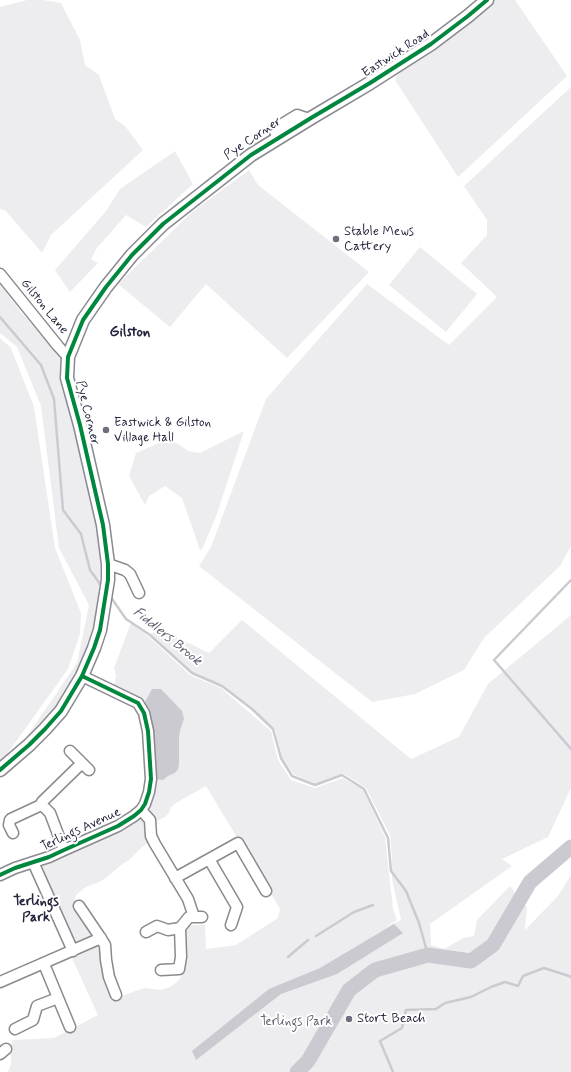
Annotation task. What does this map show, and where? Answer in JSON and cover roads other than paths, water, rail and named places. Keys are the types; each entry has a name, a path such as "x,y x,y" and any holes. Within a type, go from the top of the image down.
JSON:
{"street":[{"name":"Eastwick Road","path":"310,118 370,83 430,44 487,0"},
{"name":"Pye Corner","path":"82,676 100,630 108,580 108,564 100,514 80,425 67,378 68,357 83,320 106,287 132,256 163,224 251,155 310,118"},
{"name":"Gilston Lane","path":"0,274 68,357"},
{"path":"108,564 125,570 130,574 139,593"},
{"path":"0,770 29,745 61,711 82,676"},
{"name":"Terlings Avenue","path":"0,875 15,868 49,857 118,826 134,816 145,804 151,779 148,731 144,713 138,703 82,676"},
{"path":"43,806 42,802 86,767 70,752"},
{"path":"13,833 10,825 10,820 12,818 39,806 43,806"},
{"path":"43,806 50,813 64,850"},
{"path":"141,810 150,820 152,836 155,844 198,917 189,917 180,928 168,930 156,926 146,932"},
{"path":"175,878 238,843 266,891"},
{"path":"210,858 237,907 230,925"},
{"path":"33,862 73,951"},
{"path":"79,906 105,945 109,977 116,995"},
{"path":"160,970 179,969 181,957 180,928"},
{"path":"0,981 44,964 101,938"},
{"path":"44,964 70,1027"},
{"path":"16,1029 33,1020 37,1006 58,998"}],"waterway":[{"name":"Fiddlers Brook","path":"0,317 41,365 54,399 63,510 81,534 90,570 103,588"},
{"path":"571,580 494,660 571,749"},
{"name":"Fiddlers Brook","path":"110,596 126,619 150,635 192,673 222,686 252,709 273,729 281,758 292,776 315,785 342,775 364,789 388,838 391,871 406,891 419,923 428,955"},
{"path":"297,1072 308,1061 349,990 375,970 428,955 471,961 493,945 530,882 571,847"},
{"path":"316,936 354,912 373,905"},
{"path":"288,957 308,940"},
{"path":"393,1072 380,1041 402,1028 406,1010 436,1009 445,1003 471,997 505,982 518,986 523,976 544,968 571,977"}],"place":[{"name":"Stable Mews Cattery","path":"336,239"},
{"name":"Eastwick & Gilston Village Hall","path":"106,430"},
{"name":"Stort Beach","path":"349,1019"}],"district":[{"name":"Gilston","path":"130,333"},
{"name":"Terlings Park","path":"36,910"}]}
